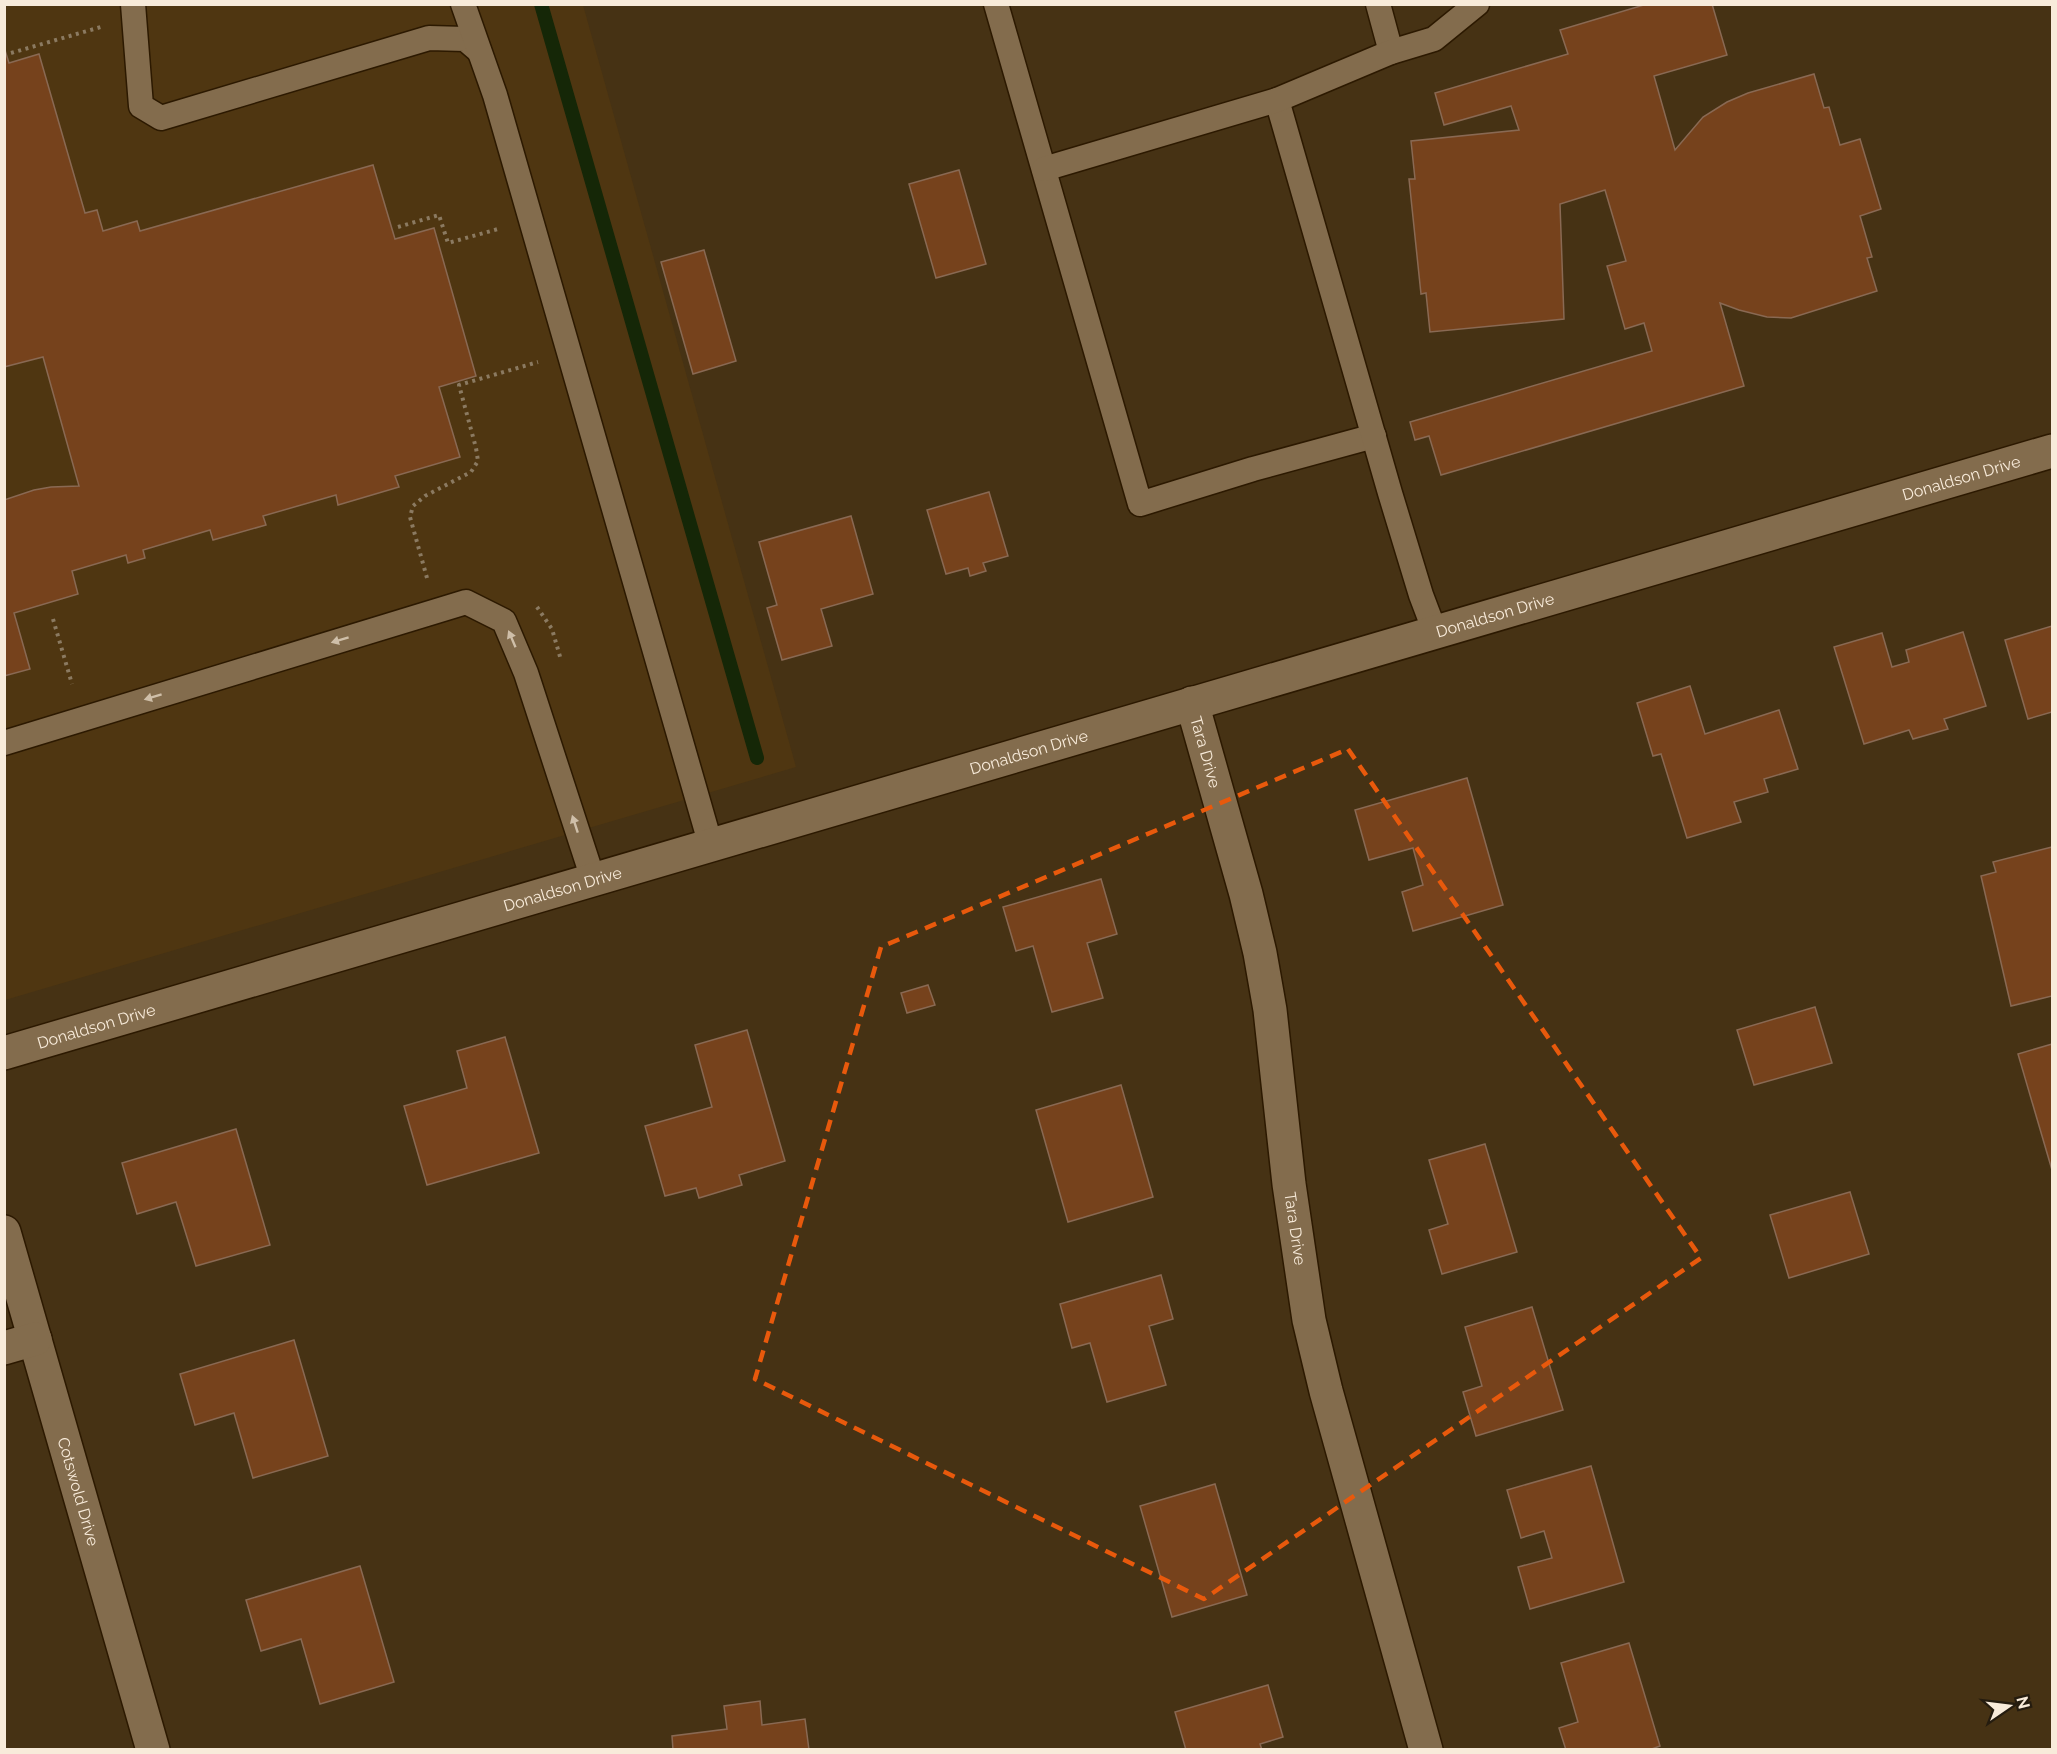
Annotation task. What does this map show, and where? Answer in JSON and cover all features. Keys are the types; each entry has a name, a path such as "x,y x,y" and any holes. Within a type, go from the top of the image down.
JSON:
{"street":[{"name":"Donaldson Drive","path":"4,1053 2052,451"},
{"name":"Tara Drive","path":"1192,703 1260,952 1270,1010 1291,1195 1309,1320 1326,1391 1426,1749"},
{"name":"Cotswold Drive","path":"4,1232 153,1749"},
{"path":"4,1348 35,1339"}],"lane":[{"path":"133,4 141,106 161,118 429,38 465,39 479,51"},
{"path":"463,4 495,95 711,846"},
{"path":"996,4 1140,504 1253,469 1374,436"},
{"path":"1378,4 1391,52"},
{"path":"1044,169 1277,100 1391,52 1434,39 1477,4"},
{"path":"1277,100 1421,595 1435,632"},
{"path":"4,743 466,602 504,621 526,673 593,879"}],"path":[{"path":"11,53 84,30"},
{"path":"398,227 439,215 448,243 531,220"},
{"path":"428,582 410,517 413,506 425,496 471,472 478,461 459,385 568,352"},
{"path":"53,619 72,684"}],"highlighted area":[{"path":"1348,749 1701,1258 1204,1599 755,1379 881,947"}],"shaded area":[{"path":"5,5 583,5 796,767 5,1000"}],"building":[{"path":"1647,4 1712,4 1727,55 1654,76 1675,150 1703,117 1727,102 1748,93 1814,74 1824,108 1829,107 1840,145 1860,139 1881,209 1860,216 1872,257 1867,258 1877,291 1791,318 1767,317 1720,303 1744,386 1441,475 1429,436 1415,440 1410,422 1652,351 1644,323 1625,329 1607,266 1626,261 1605,190 1560,204 1564,319 1430,332 1426,293 1421,294 1409,179 1415,179 1411,141 1519,130 1511,106 1444,125 1435,93 1568,54 1560,30"},
{"path":"4,47 9,63 39,54 85,213 97,210 103,231 137,221 140,231 373,165 395,239 434,228 476,376 439,387 460,457 395,476 399,487 338,505 336,495 263,516 266,525 213,540 210,530 143,550 145,558 128,563 126,555 72,571 78,594 14,613 30,669 4,676 4,500 34,490 79,486 43,357 4,367"},
{"path":"959,170 986,264 936,278 909,184"},
{"path":"704,250 736,361 693,374 661,262"},
{"path":"989,492 1008,556 983,563 986,571 970,576 968,568 946,574 927,510"},
{"path":"851,516 873,594 821,609 832,646 782,660 767,608 777,605 759,542"},
{"path":"2052,626 2052,712 2028,719 2005,640"},
{"path":"1963,632 1986,706 1944,719 1948,729 1913,739 1909,730 1864,744 1834,647 1882,633 1892,667 1909,662 1906,650"},
{"path":"1690,686 1705,734 1779,710 1798,769 1764,779 1768,792 1734,802 1741,822 1687,838 1661,754 1653,756 1637,703"},
{"path":"1467,778 1503,905 1413,931 1402,892 1423,885 1413,848 1369,860 1355,810"},
{"path":"2052,847 2052,996 2011,1006 1981,876 1996,872 1993,862"},
{"path":"1101,879 1117,934 1087,943 1103,998 1052,1012 1033,946 1016,951 1003,907"},
{"path":"928,985 935,1005 907,1013 901,993"},
{"path":"1815,1007 1832,1063 1754,1085 1737,1030"},
{"path":"747,1030 785,1161 739,1175 742,1185 699,1198 696,1188 665,1196 645,1126 712,1107 695,1045"},
{"path":"505,1037 539,1153 427,1185 404,1106 467,1088 457,1051"},
{"path":"2052,1044 2052,1170 2018,1054"},
{"path":"1121,1085 1153,1197 1068,1222 1036,1110"},
{"path":"236,1129 270,1245 196,1266 176,1202 137,1214 122,1163"},
{"path":"1485,1144 1517,1252 1442,1274 1429,1230 1448,1224 1429,1160"},
{"path":"1850,1192 1869,1254 1789,1278 1770,1215"},
{"path":"1161,1275 1173,1319 1149,1326 1166,1385 1107,1402 1090,1343 1072,1348 1060,1304"},
{"path":"1532,1307 1563,1410 1476,1436 1463,1392 1482,1386 1465,1327"},
{"path":"294,1340 328,1456 253,1478 234,1413 195,1425 180,1374"},
{"path":"1591,1466 1624,1582 1530,1609 1518,1567 1552,1558 1544,1531 1521,1538 1507,1490"},
{"path":"1215,1484 1247,1595 1172,1617 1140,1506"},
{"path":"360,1566 394,1682 320,1704 301,1639 261,1651 246,1600"},
{"path":"1629,1643 1660,1746 1649,1750 1566,1750 1559,1728 1578,1722 1561,1663"},
{"path":"1268,1685 1283,1737 1260,1744 1262,1750 1186,1750 1175,1712"},
{"path":"760,1701 762,1725 805,1719 809,1750 673,1750 672,1736 727,1729 724,1706"}],"waterway":[{"path":"541,4 757,758"}]}
